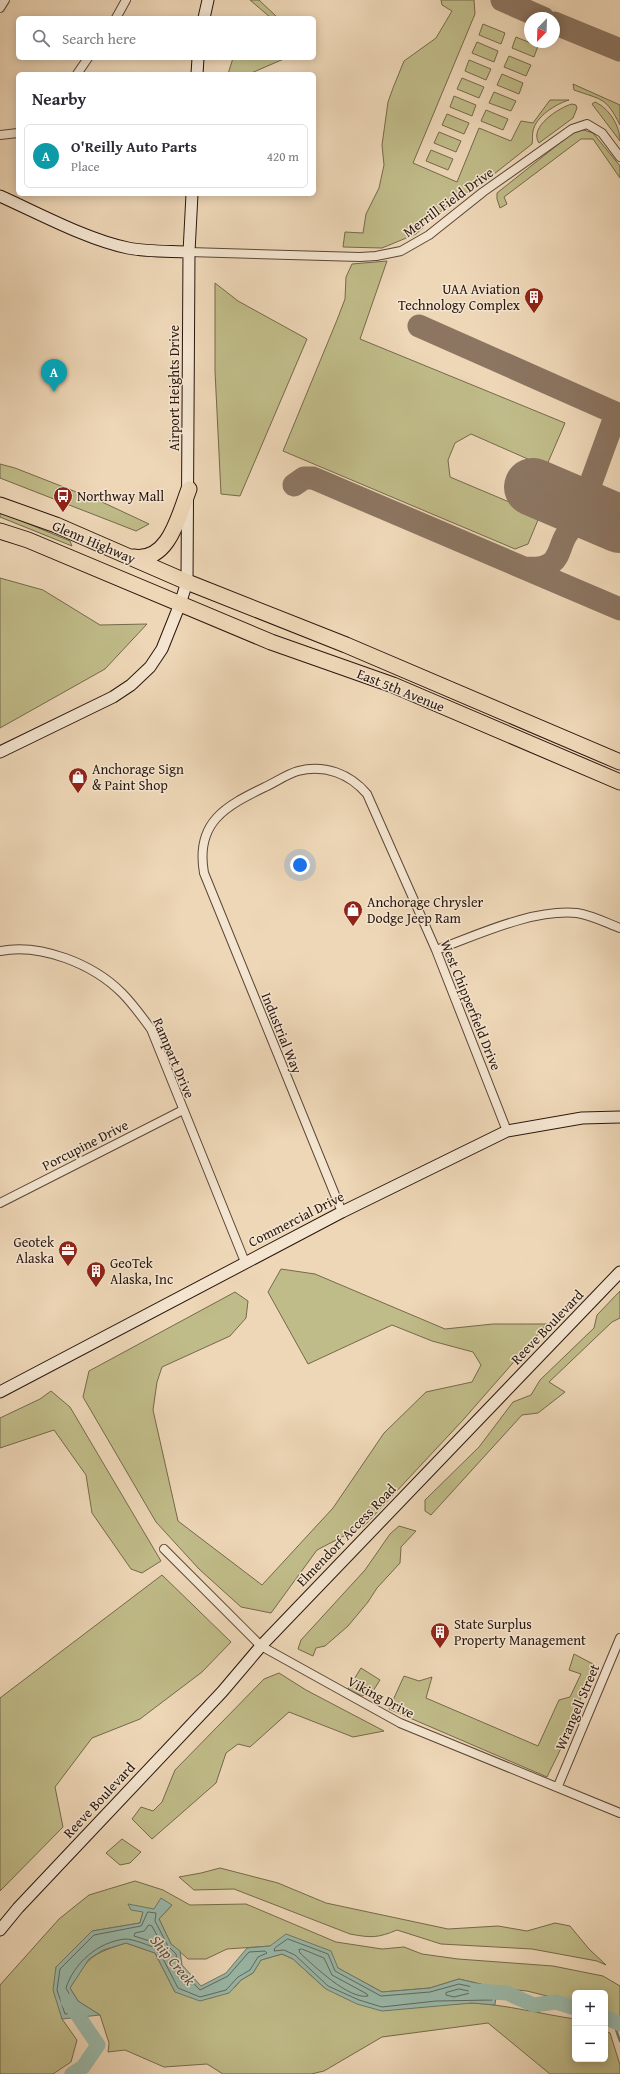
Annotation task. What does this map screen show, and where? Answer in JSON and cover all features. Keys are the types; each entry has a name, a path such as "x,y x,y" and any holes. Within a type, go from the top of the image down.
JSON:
{"highway":[{"path":"128,556 141,558 150,556 165,544 171,534 189,489"},
{"name":"Glenn Highway","path":"0,505 49,522 187,582"},
{"name":"Glenn Highway","path":"0,531 28,540 180,604"},
{"name":"East 5th Avenue","path":"187,582 346,645 620,762"},
{"name":"East 5th Avenue","path":"180,604 271,642 393,685 620,782"}],"street":[{"path":"0,8 5,0"},
{"path":"117,16 126,0"},
{"path":"204,16 208,0"},
{"path":"78,72 87,60"},
{"path":"197,72 198,60"},
{"name":"Merrill Field Drive","path":"189,252 360,257 391,254 412,246 429,235 483,192 572,129 587,124 602,133 620,157"},
{"path":"0,135 16,133"},
{"path":"0,196 96,238 126,248 143,251 189,252"},
{"name":"Airport Heights Drive","path":"0,752 113,697 131,686 150,667 162,650 180,604 187,582 189,489 189,252 192,196"},
{"name":"Industrial Way","path":"312,769 297,772 232,803 224,809 207,832 202,863 206,882 224,927 342,1212"},
{"name":"West Chipperfield Drive","path":"312,769 329,770 341,774 360,786 367,794 436,950 507,1131"},
{"path":"436,950 523,920 553,914 578,913 620,928"},
{"name":"Rampart Drive","path":"0,951 26,950 51,954 77,963 101,977 121,992 151,1029 245,1262"},
{"name":"Porcupine Drive","path":"0,1203 183,1110"},
{"name":"Commercial Drive","path":"0,1392 342,1212 507,1131 582,1118 620,1117"},
{"name":"Reeve Boulevard","path":"496,1402 620,1272"},
{"name":"Elmendorf Access Road","path":"222,1692 261,1646 496,1402"},
{"name":"Viking Drive","path":"164,1549 261,1646 400,1723 558,1786 620,1813"},
{"name":"Wrangell Street","path":"558,1786 620,1638"},
{"name":"Reeve Boulevard","path":"0,1930 24,1902 222,1692"}],"shaded area":[{"path":"250,0 259,0 276,16 269,16"},
{"path":"441,0 474,0 475,14 413,163 457,182 479,128 511,141 521,121 533,123 550,100 569,100 558,104 547,111 538,120 533,131 532,144 484,182 450,203 416,234 382,248 343,247 345,232 363,233 366,214 379,188 384,165 382,145 388,102 404,61 436,38 452,11 442,5"},
{"path":"483,24 505,33 501,44 479,35"},
{"path":"516,37 524,40 524,48 537,48 534,57 512,48"},
{"path":"477,42 498,51 494,62 472,53"},
{"path":"509,56 531,65 526,76 504,67"},
{"path":"232,60 281,60 254,72 229,72"},
{"path":"469,60 491,69 486,80 465,71"},
{"path":"502,74 523,83 519,94 497,85"},
{"path":"462,78 484,87 479,98 457,89"},
{"path":"573,84 620,105 620,125 607,104 597,98 574,90"},
{"path":"494,92 516,101 511,111 489,103"},
{"path":"454,96 476,105 472,116 450,107"},
{"path":"595,102 605,109 613,118 620,135 620,141 592,104"},
{"path":"572,104 576,105 577,108 573,118 539,143 537,137 541,124 553,113"},
{"path":"486,110 508,119 503,130 481,121"},
{"path":"447,114 469,123 464,134 442,125"},
{"path":"584,130 593,133 620,166 620,178 593,139 581,139 504,197 507,204 500,208 497,193 575,131"},
{"path":"439,132 461,141 456,152 434,143"},
{"path":"431,150 453,159 448,170 426,161"},
{"path":"387,261 360,339 565,423 546,467 471,434 455,443 448,460 450,477 540,515 528,544 515,549 283,451 345,299 346,277 352,264"},
{"path":"215,283 238,301 307,339 240,496 221,494 215,371"},
{"path":"0,464 15,468 102,502 149,524 136,531 0,478"},
{"path":"0,512 70,541 72,546 0,517"},
{"path":"0,578 43,590 100,625 147,624 105,669 0,728"},
{"path":"281,1269 315,1274 445,1329 493,1324 547,1324 463,1420 365,1525 317,1550 271,1613 241,1607 199,1569 156,1522 83,1397 89,1371 235,1292 248,1301 246,1318 230,1336 162,1367 157,1382 153,1410 178,1521 262,1585 333,1508 384,1433 426,1392 472,1382 481,1365 473,1352 432,1341 392,1325 308,1364 268,1292"},
{"path":"620,1291 620,1318 612,1322 549,1382 565,1392 538,1413 522,1415 431,1515 425,1511 425,1500 479,1447 513,1402 531,1395 540,1380 594,1328 597,1315"},
{"path":"51,1391 70,1407 161,1561 142,1573 131,1569 92,1513 86,1475 54,1430 0,1448 0,1418 40,1399"},
{"path":"399,1526 416,1531 401,1547 400,1563 377,1588 368,1602 348,1626 325,1646 316,1648 313,1656 298,1649 301,1640 365,1570 390,1534"},
{"path":"162,1575 231,1642 202,1672 140,1719 92,1738 55,1787 63,1827 0,1891 0,1698"},
{"path":"574,1654 593,1664 567,1736 547,1777 389,1709 404,1676 419,1681 432,1677 426,1698 538,1746 559,1700 570,1697 581,1674 569,1670"},
{"path":"361,1668 380,1680 373,1691 362,1696 348,1689"},
{"path":"279,1673 306,1690 384,1731 353,1737 289,1712 250,1747 238,1744 226,1753 216,1783 152,1839 132,1819 141,1807 153,1811 162,1802 175,1770 264,1679"},
{"path":"122,1839 141,1852 130,1863 120,1865 106,1853"},
{"path":"220,1868 278,1883 326,1903 448,1929 498,1926 527,1931 555,1923 570,1926 589,1949 606,1965 597,1961 532,1949 441,1944 397,1930 385,1935 374,1936 350,1934 234,1889 194,1890 179,1877"},
{"path":"135,1881 163,1890 190,1905 246,1904 336,1942 382,1949 404,1947 422,1954 458,1959 553,1966 603,1976 620,1986 620,2019 608,2014 608,1990 572,1990 572,2002 527,1991 497,1988 459,1979 430,1988 382,1992 338,1968 270,1946 227,1949 206,1959 188,1959 171,1944 159,1919 172,1905 143,1912 140,1923 92,1931 56,1967 62,2019 77,2040 71,2062 53,2074 0,2074 0,1985 59,1919 89,1895"},
{"path":"126,1943 155,1953 175,1992 235,1987 241,1980 253,1973 261,1960 282,1954 293,1959 326,1989 436,2005 474,2003 486,2004 572,2018 572,2062 608,2062 608,2032 610,2033 620,2065 620,2074 550,2074 488,2023 382,2037 324,2071 311,2074 223,2074 207,2064 164,2067 125,2050 108,2052 109,2043 100,2015 78,2001 70,1988 86,1963 105,1950"}],"water":[{"path":"161,1898 172,1905 159,1919 171,1944 180,1951 182,1965 201,1986 226,1973 247,1948 270,1946 286,1934 331,1951 338,1968 382,1992 430,1988 459,1979 497,1988 495,2005 472,2003 382,2011 357,2004 326,1989 293,1959 282,1954 261,1960 253,1973 241,1980 229,1993 200,2001 175,1992 155,1953 126,1943 103,1950 89,1959 70,1988 78,2001 100,2015 62,2019 53,1990 56,1967 92,1931 140,1923 143,1912 131,1910 128,1904 154,1909"}],"waterway":[{"name":"Ship Creek","path":"476,1991 507,1993 534,2005 556,2002 572,2007"},
{"name":"Ship Creek","path":"68,2001 98,2045 83,2067 72,2074"},
{"name":"Ship Creek","path":"608,2018 620,2024"},
{"path":"613,2021 620,2041"}],"taxiway":[{"path":"502,0 529,12"},
{"path":"560,25 620,50"},
{"path":"419,326 620,415"},
{"path":"609,519 594,503 589,488 616,414"},
{"path":"294,485 304,478 313,478 620,609"},
{"path":"524,568 538,568 548,565 558,554 569,531 576,525 583,521 592,519 609,519"}],"runway":[{"path":"533,487 620,524"}],"place":[{"name":"UAA Aviation Technology Complex","path":"534,314"},
{"name":"O'Reilly Auto Parts","path":"54,392"},
{"name":"Northway Mall","path":"63,513"},
{"name":"Anchorage Sign & Paint Shop","path":"78,794"},
{"name":"Anchorage Chrysler Dodge Jeep Ram","path":"353,927"},
{"name":"Geotek Alaska","path":"68,1267"},
{"name":"GeoTek Alaska, Inc","path":"96,1288"},
{"name":"State Surplus Property Management","path":"440,1649"}]}
